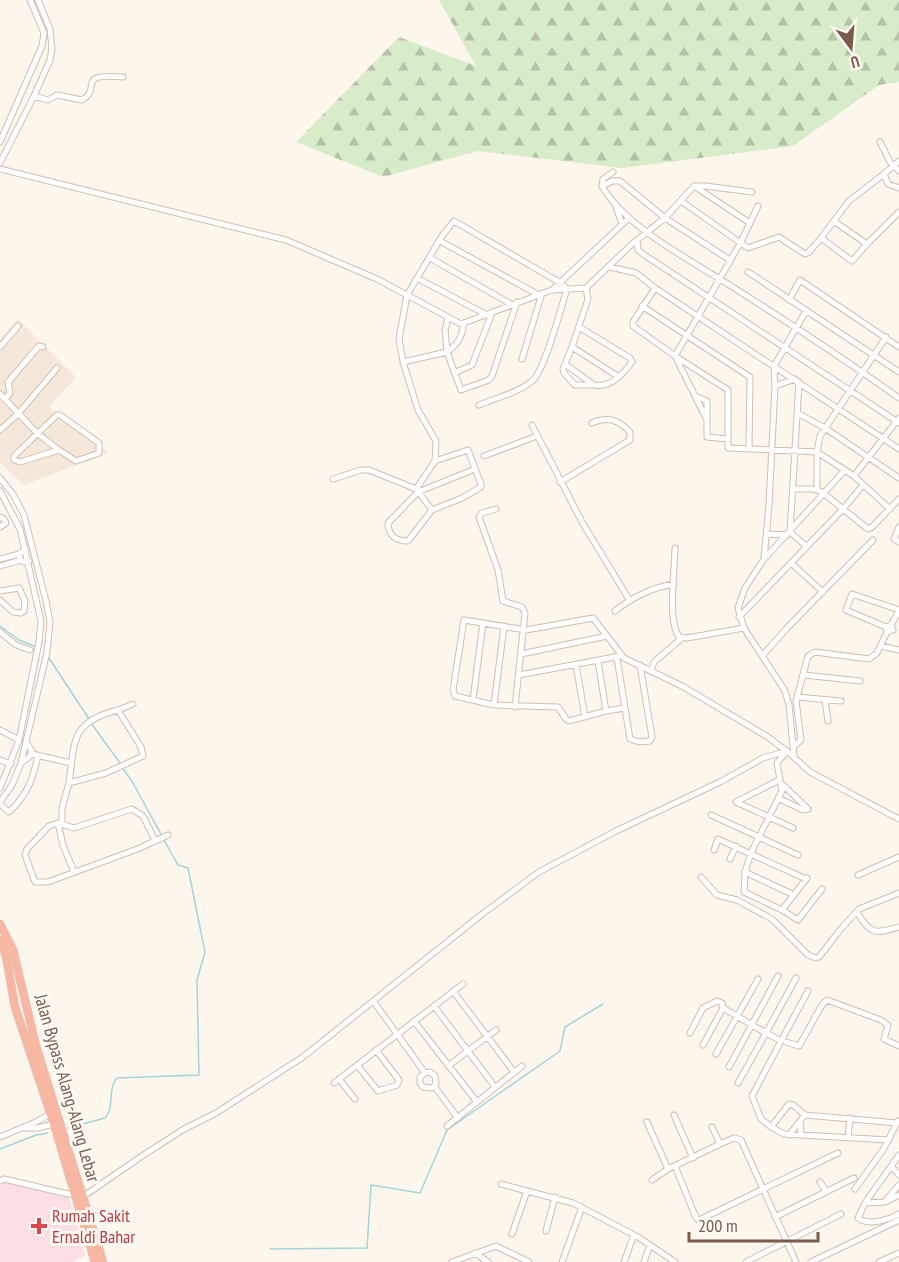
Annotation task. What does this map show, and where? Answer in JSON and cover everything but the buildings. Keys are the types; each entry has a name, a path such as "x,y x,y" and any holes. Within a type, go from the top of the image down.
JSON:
{"highway":[{"name":"Jalan Bypass Alang-Alang Lebar","path":"0,924 13,950 36,1046 95,1262"},
{"name":"Jalan Bypass Alang-Alang Lebar","path":"0,940 6,956 15,1007 50,1114 58,1128 84,1196 103,1262"}],"street":[{"path":"0,142 42,46 44,33 30,0"},
{"path":"0,163 45,74 52,49 50,29 38,0"},
{"path":"34,96 48,100 57,95 82,100 87,96 95,77 123,77"},
{"path":"880,142 899,171"},
{"path":"681,201 748,248 779,237 805,254 835,222 849,201 899,161"},
{"path":"0,169 286,240 377,279 448,318 464,323 552,290 586,288 637,240 665,218 694,186 752,192"},
{"path":"613,172 603,178 602,186 615,206 622,224"},
{"path":"884,174 888,184 899,188"},
{"path":"602,186 618,180 665,218 730,260"},
{"path":"694,186 750,223"},
{"path":"615,206 648,232 863,372 899,398"},
{"path":"675,356 741,242 758,206"},
{"path":"821,238 852,261 899,212"},
{"path":"552,290 629,218"},
{"path":"435,461 467,450 481,484 480,489 432,510 408,541 399,540 391,534 388,523 417,490 435,461 436,441 418,410 403,362 399,339 407,295 454,221 559,282 567,289"},
{"path":"835,222 867,244"},
{"path":"637,240 637,248 642,253 898,420 854,476"},
{"path":"440,241 540,294"},
{"path":"430,258 514,303"},
{"path":"610,267 636,273 655,288 899,449"},
{"path":"748,272 899,372"},
{"path":"417,278 489,314"},
{"path":"789,300 800,280 899,347"},
{"path":"579,327 631,359 632,363 619,377 606,384 575,385 564,373 589,295 586,288"},
{"path":"655,288 642,306 633,326 728,390 728,448 817,452 854,476 890,509"},
{"path":"479,405 527,385 535,378 544,359 567,289"},
{"path":"522,358 540,294"},
{"path":"448,318 444,330 447,352 461,390 491,378 514,303"},
{"path":"642,306 750,377 749,448"},
{"path":"764,559 775,386 774,366 806,311"},
{"path":"454,373 472,365 489,314"},
{"path":"403,362 447,352 461,338 464,323"},
{"path":"0,346 18,326"},
{"path":"817,490 819,441 825,428 886,338"},
{"path":"0,382 8,382 39,346 43,347"},
{"path":"572,347 619,377"},
{"path":"675,356 707,420 708,438 728,439"},
{"path":"565,364 594,385"},
{"path":"0,430 18,414 57,368"},
{"path":"775,386 797,380"},
{"path":"789,533 797,380"},
{"path":"5,399 10,393 8,382"},
{"path":"0,394 38,434 76,461 98,453 100,446 58,414 38,434 14,456 14,460 20,462 58,450"},
{"path":"797,413 825,428 899,478"},
{"path":"560,482 630,440 630,432 617,420 603,419 592,423"},
{"path":"532,425 560,482 630,601"},
{"path":"484,456 537,436"},
{"path":"417,490 475,469"},
{"path":"333,479 361,470 369,470 417,490 432,510"},
{"path":"794,756 789,705 785,691 744,628 739,617 739,604 744,590 764,559 825,494 844,470"},
{"path":"0,478 19,502 49,615 50,634 21,763 12,785 0,803 8,812 30,786 35,754"},
{"path":"739,617 843,509 863,485"},
{"path":"793,489 817,490 825,494 868,529 899,499"},
{"path":"0,491 16,519 26,549 42,621 19,740 0,788"},
{"path":"496,509 482,513 479,517 498,570 503,601 522,607 525,611 515,707"},
{"path":"791,516 802,519"},
{"path":"0,517 6,523 0,527"},
{"path":"899,527 894,539 899,542"},
{"path":"767,534 789,533 807,547"},
{"path":"762,656 873,540"},
{"path":"675,548 672,615 676,633 682,638"},
{"path":"0,566 20,557 26,549"},
{"path":"0,559 20,557 29,561"},
{"path":"791,563 823,592"},
{"path":"615,611 659,587 674,584"},
{"path":"0,591 18,588 24,598 24,611 13,612 0,600"},
{"path":"744,590 755,600"},
{"path":"793,747 800,742 801,738 796,705 808,656 814,652 869,659 877,653 891,628 899,610 852,594 846,610 891,628"},
{"path":"24,598 36,595"},
{"path":"626,708 568,721 560,708 494,705 455,696 453,690 464,620 524,629 591,618 595,620 619,657 631,739 645,742 651,740 640,665"},
{"path":"473,700 483,623"},
{"path":"494,705 504,627"},
{"path":"651,671 654,662 682,638 744,628"},
{"path":"0,632 16,645 30,650 38,647"},
{"path":"521,654 607,636"},
{"path":"880,646 899,650"},
{"path":"30,650 35,661"},
{"path":"519,675 619,657 682,686 768,737 794,756 810,772 899,819"},
{"path":"598,661 606,711"},
{"path":"576,665 585,717"},
{"path":"804,675 860,681"},
{"path":"30,688 38,691"},
{"path":"28,697 36,699"},
{"path":"797,697 841,701"},
{"path":"825,699 828,721"},
{"path":"74,873 63,845 60,824 78,736 82,727 88,722 133,704"},
{"path":"69,783 118,769 141,758 144,753 118,710"},
{"path":"0,730 19,740"},
{"path":"26,742 35,754 71,763"},
{"path":"786,751 777,763 780,782 778,798 751,853 745,872 744,892 798,920 822,889"},
{"path":"84,1196 184,1129 216,1113 289,1067 349,1023 481,915 539,872 661,808 712,786 763,758 786,751"},
{"path":"21,763 35,754"},
{"path":"0,760 11,764"},
{"path":"778,798 803,810 808,809 780,782"},
{"path":"780,782 736,802 793,828"},
{"path":"156,840 143,816 132,809 74,828 60,824 46,829 27,849 25,855 32,877 38,883 48,882 140,848 166,836"},
{"path":"711,815 798,855"},
{"path":"714,850 718,839 807,878 782,910"},
{"path":"730,859 736,846"},
{"path":"858,875 899,857"},
{"path":"745,872 794,895"},
{"path":"701,877 717,895 737,900 772,919 813,958 819,957 857,912 899,893"},
{"path":"857,912 876,932 899,927"},
{"path":"729,1067 778,976"},
{"path":"738,1083 796,978"},
{"path":"716,1054 758,979"},
{"path":"355,1099 336,1081 463,984"},
{"path":"453,991 514,1072"},
{"path":"808,991 784,1042 752,1095 759,1114 771,1128 789,1135 878,1140 899,1138"},
{"path":"690,1033 704,1006 717,1001 722,1003 723,1008 766,1033 799,1046 827,1000 881,1020 888,1025 884,1039 899,1046"},
{"path":"374,1002 425,1073"},
{"path":"434,1006 495,1087"},
{"path":"703,1046 723,1008"},
{"path":"414,1021 477,1102"},
{"path":"448,1066 496,1030"},
{"path":"357,1065 378,1090 397,1084 399,1080 376,1050"},
{"path":"447,1126 522,1066"},
{"path":"430,1072 435,1076 434,1086 429,1089 421,1085 420,1080 425,1073 430,1072"},
{"path":"434,1086 458,1118"},
{"path":"771,1128 789,1104 794,1105 805,1115 898,1121 883,1150 855,1189"},
{"path":"0,1137 50,1114"},
{"path":"674,1115 693,1158"},
{"path":"789,1135 805,1115"},
{"path":"848,1137 850,1118"},
{"path":"800,1121 801,1135"},
{"path":"647,1122 699,1220 838,1153"},
{"path":"25,1127 58,1128"},
{"path":"712,1127 720,1144"},
{"path":"652,1180 672,1167 720,1144 734,1138 740,1139 796,1262"},
{"path":"878,1140 883,1150"},
{"path":"899,1155 858,1215 861,1221 884,1221 899,1214"},
{"path":"892,1167 899,1175"},
{"path":"775,1216 854,1178"},
{"path":"0,1181 4,1179 75,1194"},
{"path":"820,1182 826,1191"},
{"path":"501,1184 555,1197 582,1207 634,1234 675,1262"},
{"path":"885,1202 899,1185"},
{"path":"512,1234 527,1191"},
{"path":"865,1203 885,1202 899,1195"},
{"path":"546,1231 555,1197"},
{"path":"562,1262 582,1207"},
{"path":"746,1262 841,1214"},
{"path":"811,1262 899,1220"},
{"path":"624,1262 634,1234"},
{"path":"644,1262 650,1245"},
{"path":"452,1262 500,1246 529,1262"},
{"path":"475,1253 487,1262"},
{"path":"879,1262 899,1253"}],"shaded area":[{"path":"18,319 76,377 49,407 108,453 24,485 0,462 0,339"},
{"name":"Rumah Sakit Ernaldi Bahar","path":"4,1181 69,1196 85,1256 71,1262 0,1262 0,1186"}],"green space":[{"path":"439,0 899,0 899,82 879,85 793,146 623,168 477,151 383,177 296,142 399,37 476,66"}],"waterway":[{"path":"0,626 19,640 36,647"},
{"path":"49,658 89,719"},
{"path":"91,723 120,763"},
{"path":"122,767 162,836"},
{"path":"68,1128 105,1118 110,1109 112,1087 117,1078 199,1075 197,980 205,952 188,868 178,865 164,840"},
{"path":"270,1249 367,1248 371,1185 420,1193 447,1130 560,1051 565,1027 603,1004"},
{"path":"0,1149 36,1135 48,1133"}],"place":[{"name":"Rumah Sakit Ernaldi Bahar","path":"39,1226"}]}
